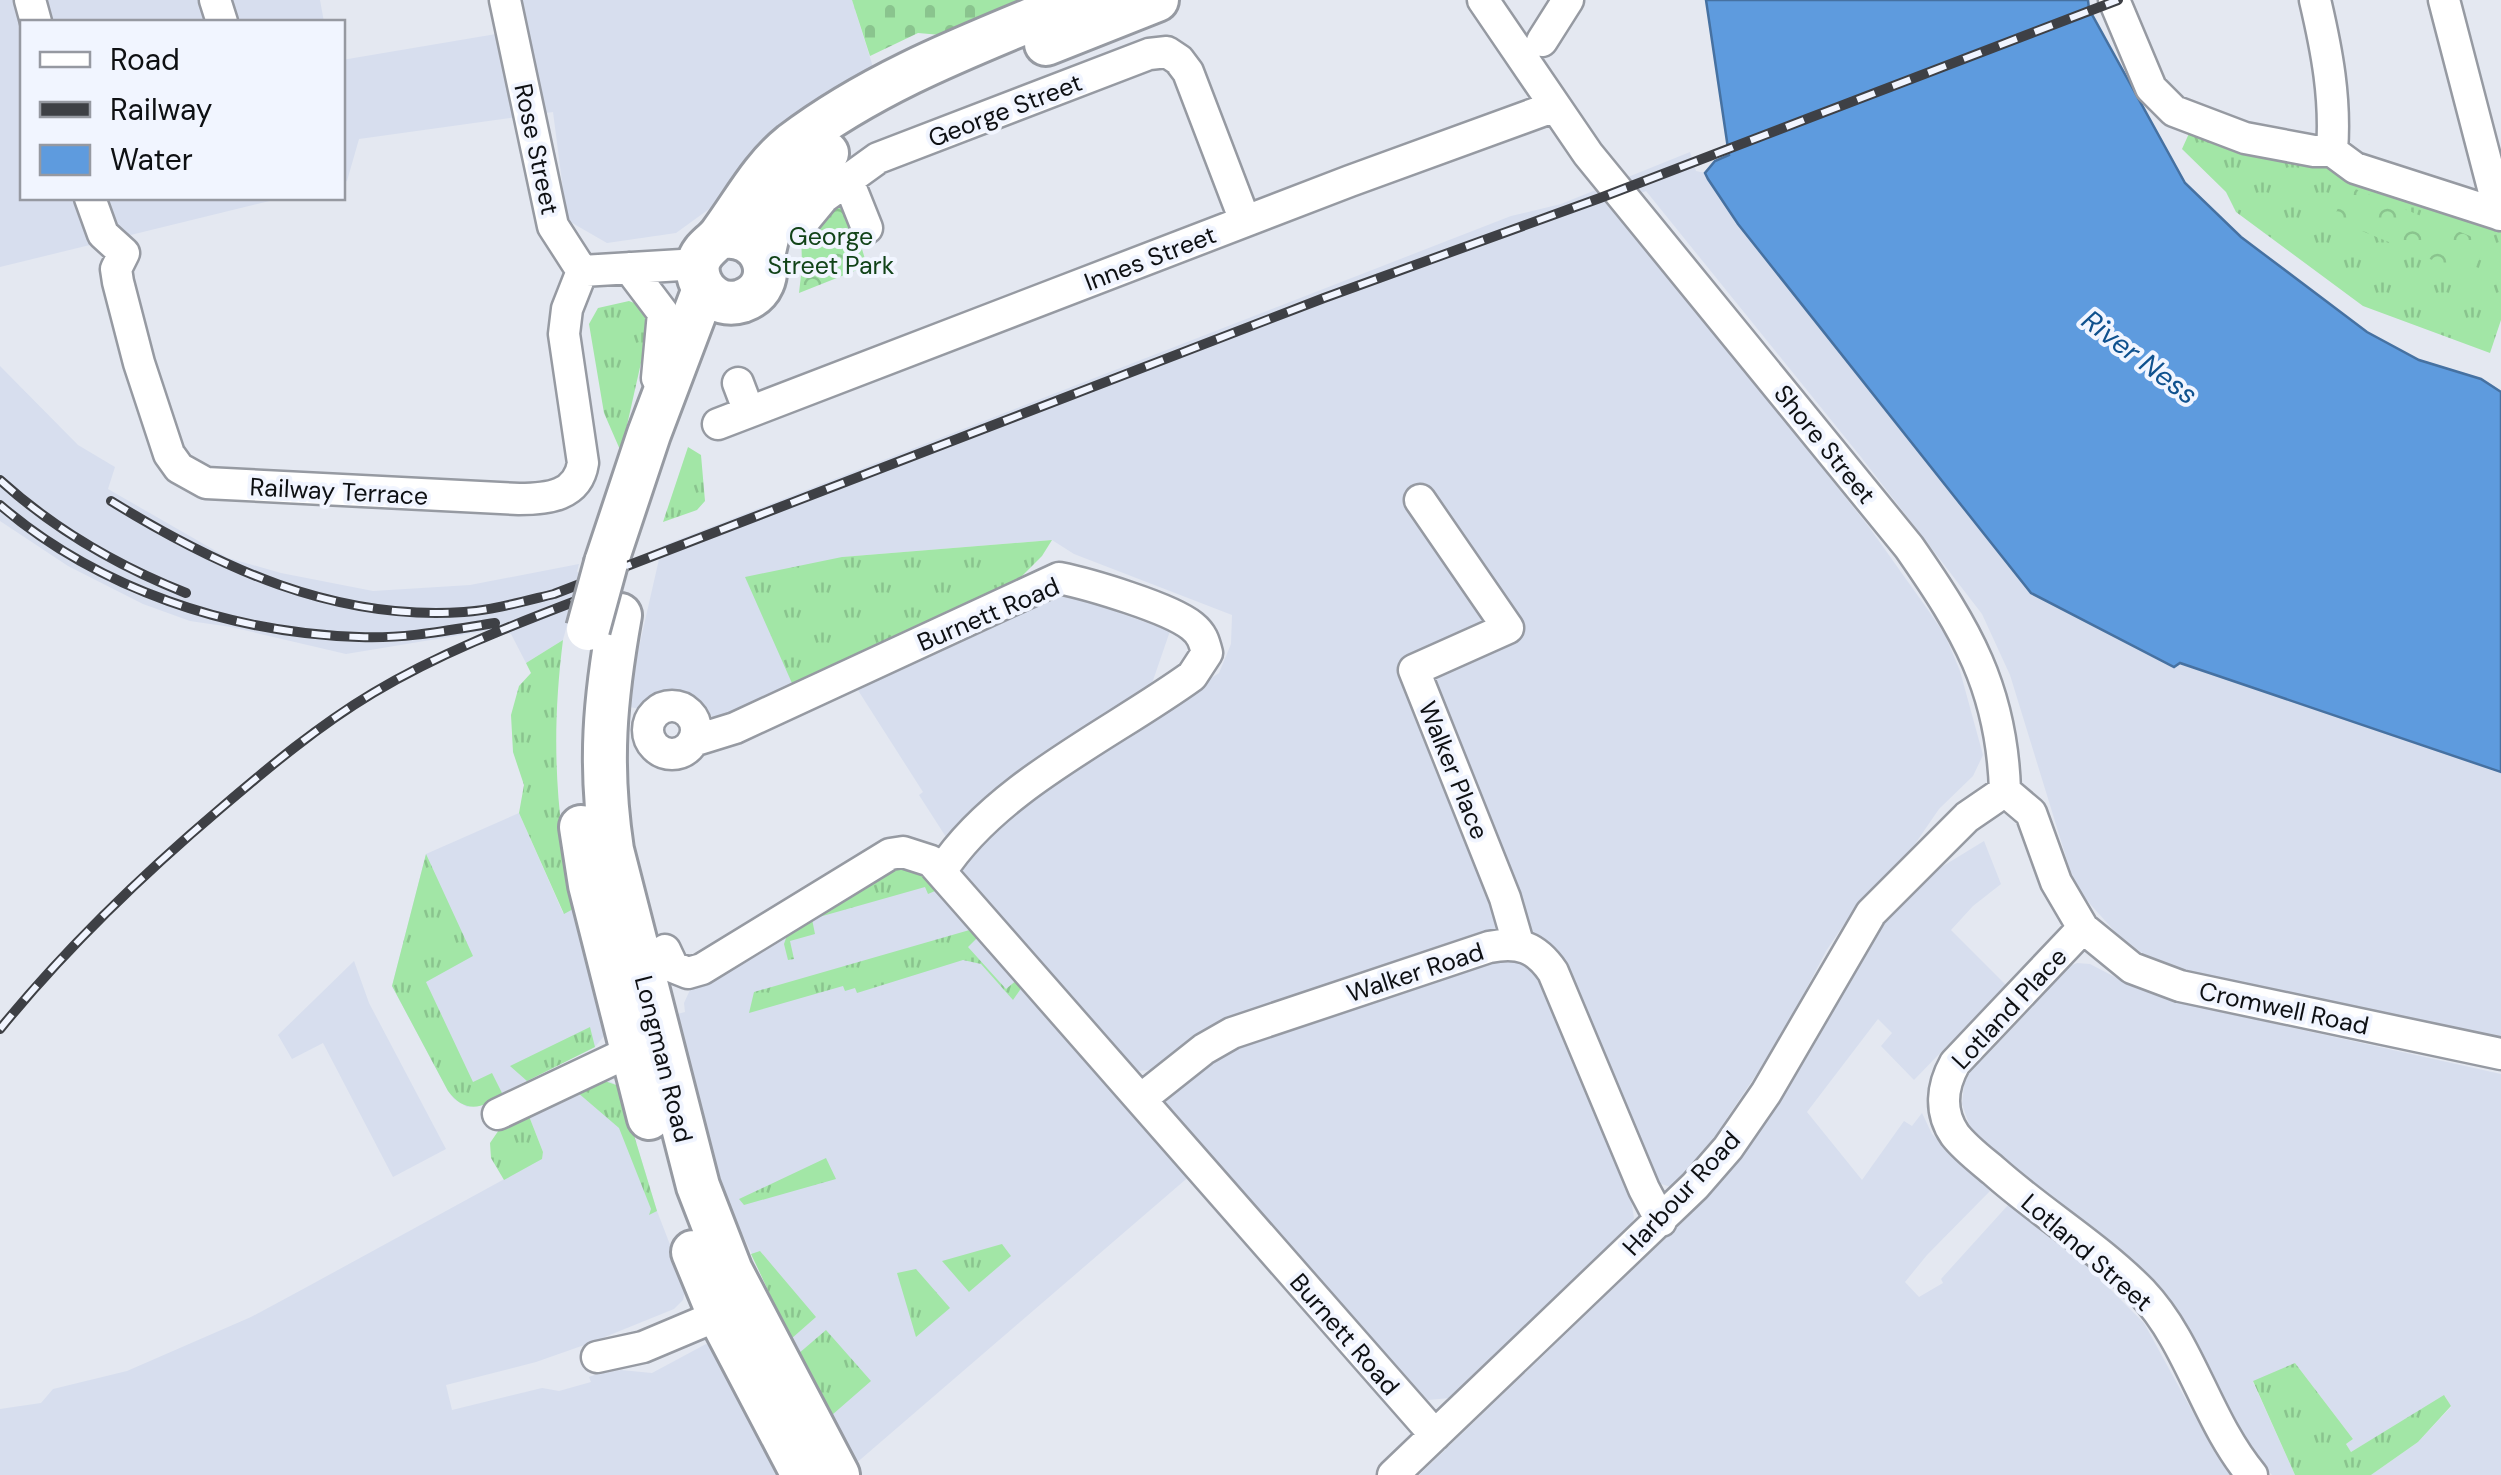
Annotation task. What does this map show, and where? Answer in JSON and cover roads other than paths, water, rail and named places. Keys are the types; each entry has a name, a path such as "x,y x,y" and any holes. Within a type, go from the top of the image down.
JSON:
{"highway":[{"path":"604,622 649,434 752,187 788,148 849,103 904,73 1079,0"},
{"path":"714,273 754,294 765,266 762,257 769,222 786,193 805,171 858,128 912,98 1157,0"},
{"path":"622,556 712,346 714,273"},
{"name":"Longman Road","path":"604,622 576,714 575,780 590,885 672,1200 718,1315 803,1475"},
{"name":"Longman Road","path":"604,622 605,803 612,850 682,1131 698,1186 731,1271 838,1475"}],"street":[{"name":"Rose Street","path":"505,0 553,226 582,271"},
{"name":"Shore Street","path":"1483,0 1553,107 1630,207 1909,547 1955,614 1978,658 1992,699 2002,742 2006,791"},
{"path":"1542,41 1568,0"},
{"path":"2114,0 2151,88 2174,111 2245,138 2332,151 2356,168 2501,215"},
{"path":"2316,0 2331,71 2335,115 2332,151"},
{"path":"2444,0 2501,215"},
{"name":"George Street","path":"805,220 824,197 878,158 1149,54 1167,52 1188,72 1245,221"},
{"name":"Innes Street","path":"718,424 1553,107"},
{"path":"847,178 866,228"},
{"name":"Railway Terrace","path":"91,200 103,234 124,253 116,270 118,282 162,438 179,468 206,483 538,499 567,492 582,472 582,449 564,334 567,309 582,271"},
{"path":"582,271 629,268 714,273"},
{"path":"629,268 664,313 649,434"},
{"path":"738,383 749,412"},
{"name":"Walker Place","path":"1420,500 1508,628 1414,670 1505,898 1518,943"},
{"name":"Burnett Road","path":"702,735 1059,578 1170,614 1203,636 1207,653 1192,676 1045,772 956,848 942,870"},
{"path":"2006,791 2031,812 2056,882 2084,928"},
{"name":"Harbour Road","path":"1393,1475 1661,1221 1728,1148 1766,1093 1871,913 1966,817 2006,791"},
{"name":"Burnett Road","path":"664,950 673,966 688,972 702,970 890,854 916,854 942,870 1435,1434"},
{"name":"Cromwell Road","path":"2084,928 2132,968 2167,982 2280,1010 2501,1054"},
{"name":"Lotland Place","path":"1943,1092 1955,1063 2084,928"},
{"name":"Walker Road","path":"1141,1099 1204,1049 1232,1033 1490,947 1518,943 1543,958 1554,972 1644,1190 1661,1221"},
{"path":"498,1114 631,1051"},
{"name":"Lotland Street","path":"1943,1092 1948,1122 1956,1135 2008,1184 2134,1285 2155,1308 2218,1426 2252,1475"},
{"path":"598,1356 643,1346 718,1315"}],"water":[{"name":"River Ness","path":"1706,0 2088,0 2089,9 2185,183 2241,237 2367,332 2419,360 2481,379 2501,392 2501,772 2180,663 2174,667 2031,593 1738,224 1708,179 1705,173 1715,161 1729,155"}],"railway":[{"path":"111,501 235,567 279,585 369,608 416,613 464,612 554,594 1324,298 1600,198 2118,0"},
{"path":"0,480 42,515 88,545 186,593"},
{"path":"0,505 38,535 123,583 215,616 311,634 359,637 410,635 495,623"},
{"path":"0,1029 78,941 134,886 313,733 423,666 581,599"}],"park label":[{"name":"George Street Park","path":"831,250"}]}
